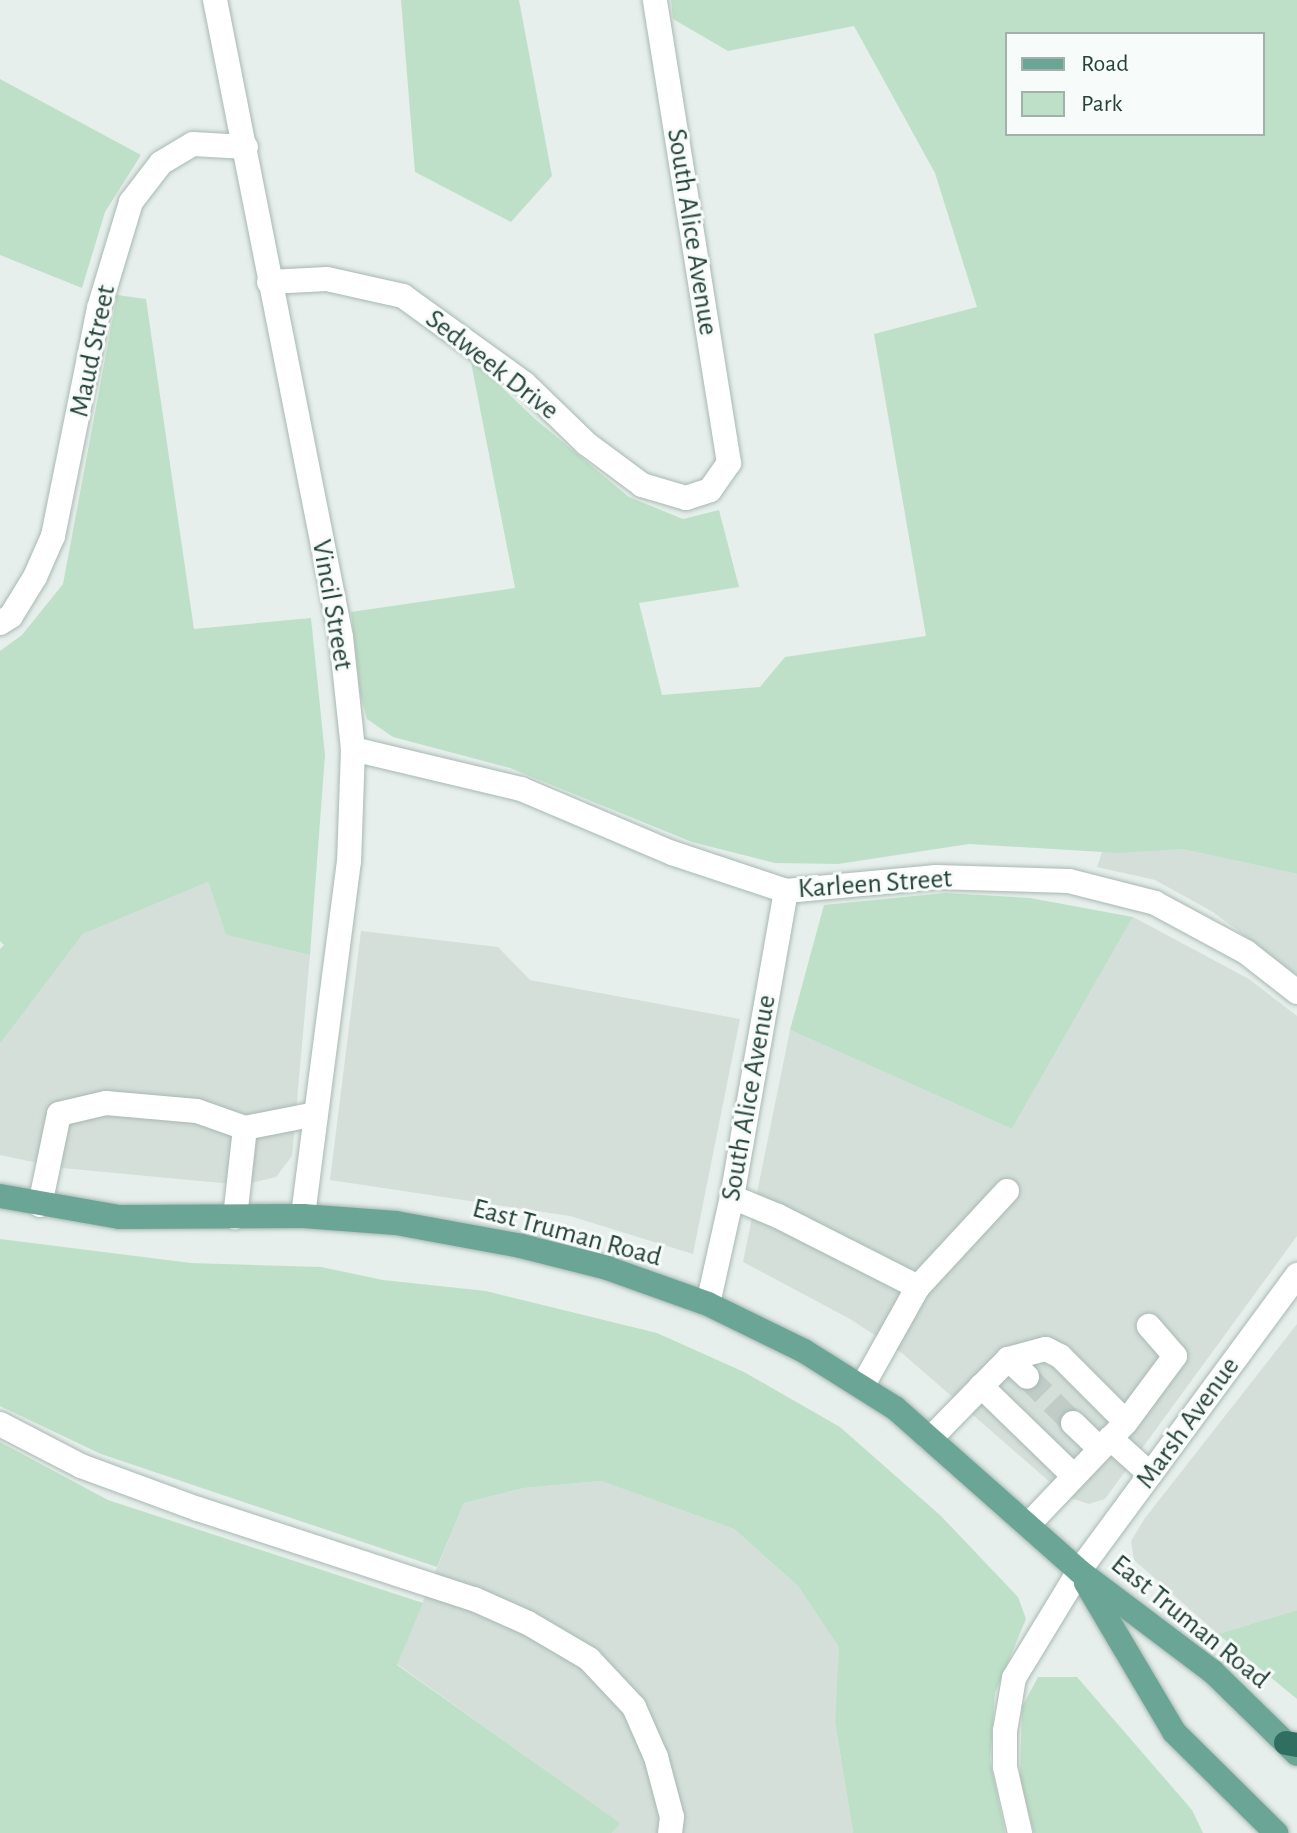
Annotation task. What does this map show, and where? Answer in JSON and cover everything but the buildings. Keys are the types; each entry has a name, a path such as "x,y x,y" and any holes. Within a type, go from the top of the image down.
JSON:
{"main road":[{"name":"East Truman Road","path":"0,1196 119,1217 303,1216 396,1223 521,1246 607,1268 708,1304 804,1351 895,1408 1079,1571 1213,1672 1293,1747"},
{"name":"East Truman Road","path":"1079,1571 1174,1732 1276,1833"}],"street":[{"name":"Vincil Street","path":"215,0 341,637 353,749 349,861 303,1216"},
{"name":"South Alice Avenue","path":"655,0 729,463"},
{"name":"Maud Street","path":"0,623 11,616 35,577 53,536 99,308 131,202 161,163 193,144 246,147"},
{"name":"Sedweek Drive","path":"269,282 327,279 403,296 525,384 587,444 642,485 686,498 710,490 729,463"},
{"name":"Karleen Street","path":"353,749 521,789 672,853 786,891 936,877 1069,881 1155,903 1246,952 1297,992"},
{"name":"South Alice Avenue","path":"708,1304 732,1197 786,891"},
{"path":"40,1205 59,1114 106,1103 197,1111 245,1128 316,1114"},
{"path":"235,1217 245,1128"},
{"path":"862,1387 918,1287 1007,1191"},
{"path":"732,1197 778,1216 918,1287"},
{"name":"Marsh Avenue","path":"1020,1833 1005,1767 1005,1731 1014,1678 1079,1571 1297,1275"},
{"path":"1028,1525 1112,1436 1175,1356 1149,1326"},
{"path":"930,1439 1008,1359 1046,1349 1060,1356 1112,1436 1150,1474"},
{"path":"1008,1359 1027,1377"},
{"path":"981,1386 1074,1476"},
{"path":"1073,1423 1112,1436"},
{"path":"0,1424 81,1466 198,1509 474,1599 528,1623 589,1659 634,1707 656,1757 672,1817 670,1833"}],"shaded area":[{"path":"1182,849 1297,874 1297,975 1213,912 1155,880 1097,867 1102,852"},
{"path":"208,882 226,935 310,955 292,1156 276,1177 243,1185 62,1168 0,1155 0,1044 83,934"},
{"path":"1133,917 1249,979 1297,1016 1297,1236 1105,1499 1089,1504 1067,1497 902,1353 850,1319 743,1262 790,1030 1012,1129"},
{"path":"361,931 498,947 530,980 740,1019 693,1254 570,1216 330,1180"},
{"path":"1297,1324 1297,1610 1218,1634 1134,1560 1131,1541 1145,1518"},
{"path":"601,1481 734,1529 798,1586 840,1647 835,1722 853,1833 612,1833 619,1823 397,1664 464,1503 524,1488"}],"green space":[{"path":"401,0 519,0 552,176 511,222 415,172"},
{"path":"671,0 1297,0 1297,874 1182,849 1119,853 969,844 838,864 775,863 692,842 510,768 393,737 367,719 360,693 351,612 515,588 470,357 535,419 629,497 683,519 719,510 739,587 639,603 662,695 760,687 785,657 926,636 874,334 977,307 935,173 854,26 728,51 673,19"},
{"path":"0,79 141,155 105,212 82,288 0,255"},
{"path":"117,295 146,299 194,629 311,618 325,755 310,955 226,935 208,882 83,934 0,1044 0,949 4,945 0,941 0,651 22,635 63,584"},
{"path":"945,893 1030,898 1133,917 1012,1129 790,1030 824,905"},
{"path":"0,1239 191,1263 321,1267 383,1280 486,1291 657,1333 744,1372 840,1427 941,1516 1018,1597 1026,1619 995,1693 990,1760 1005,1833 853,1833 835,1722 839,1647 798,1586 734,1529 601,1481 524,1488 464,1503 437,1567 101,1454 0,1406"},
{"path":"0,1442 108,1500 423,1603 397,1665 620,1823 612,1833 0,1833"},
{"path":"1297,1610 1297,1699 1218,1634"},
{"path":"1038,1677 1077,1677 1192,1810 1203,1833 1034,1833 1020,1778 1022,1707"}],"tunnel":[{"path":"1027,1377 1073,1423"}]}
